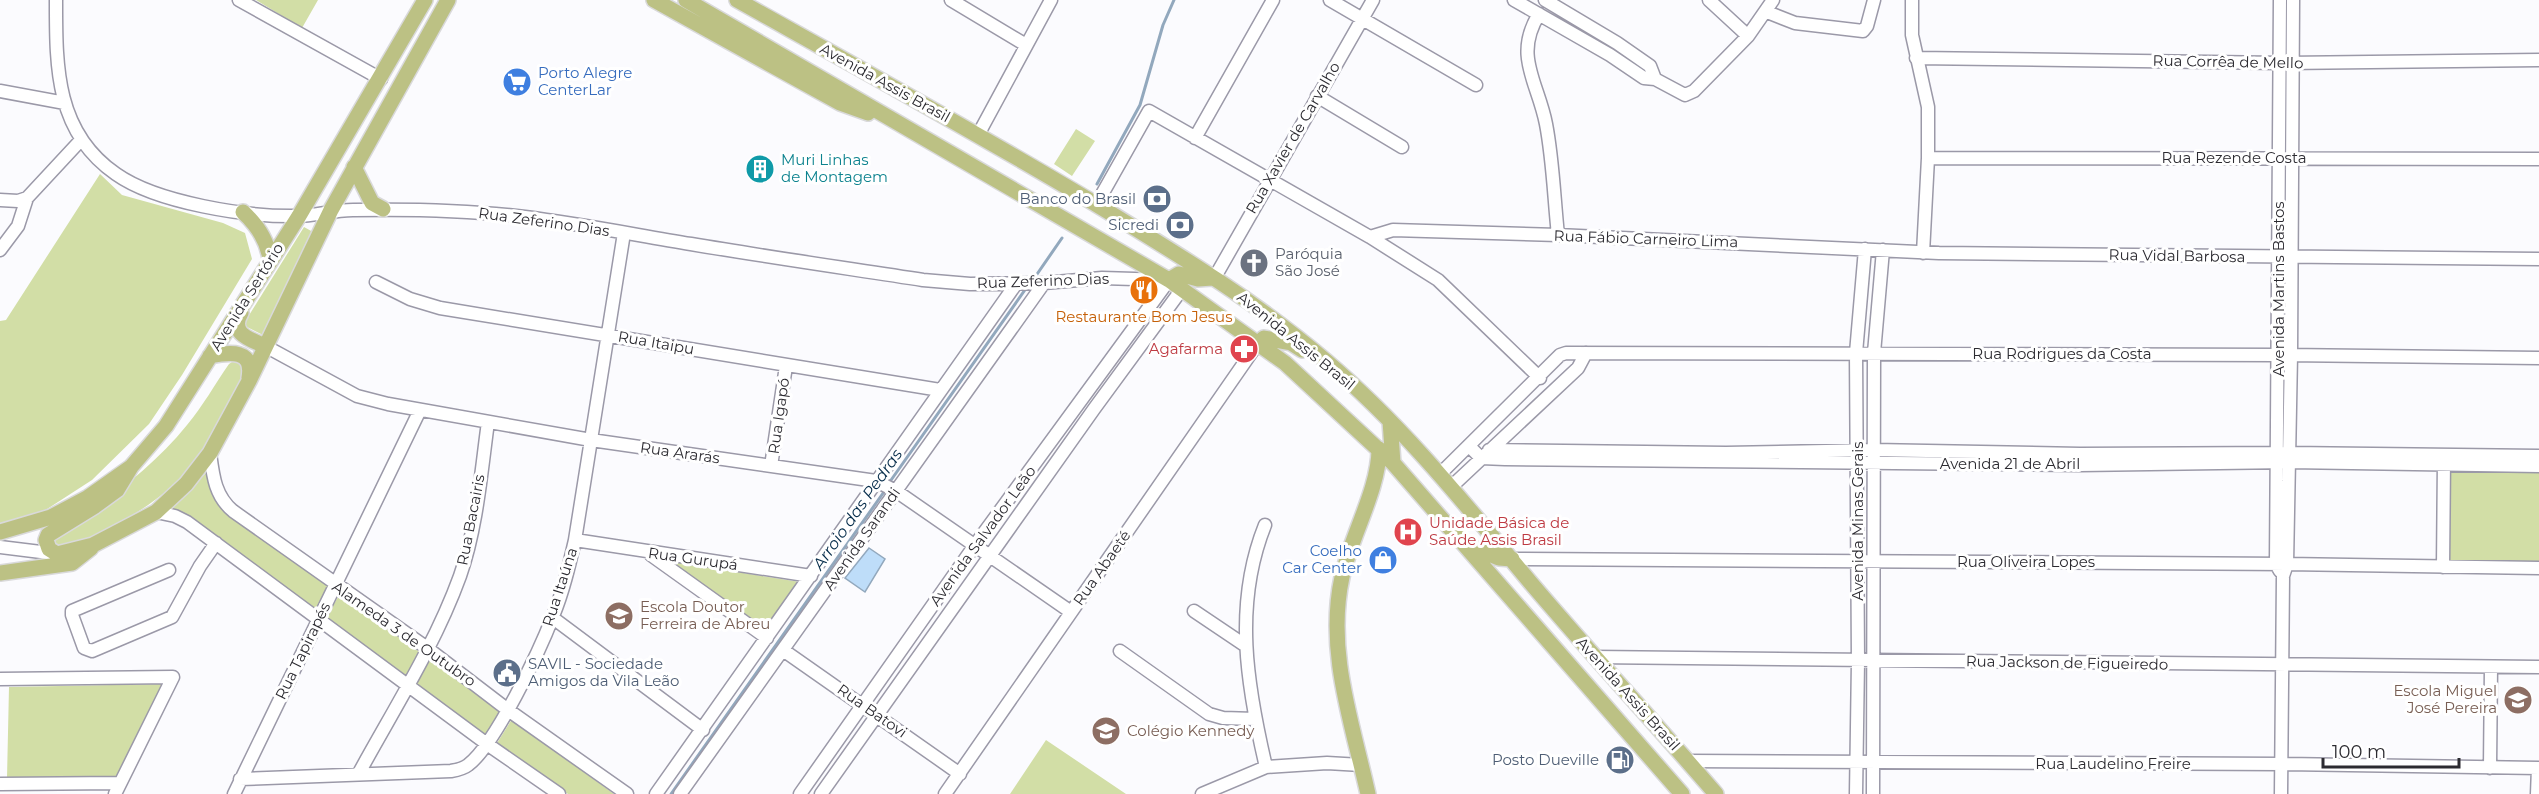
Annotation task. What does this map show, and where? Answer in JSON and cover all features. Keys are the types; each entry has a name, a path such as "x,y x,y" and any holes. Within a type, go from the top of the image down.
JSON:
{"main road":[{"name":"Avenida Sertório","path":"3,533 51,517 87,498 131,467 166,426 299,216 426,0"},
{"name":"Avenida Sertório","path":"0,573 72,563 93,546 156,512 186,484 210,453 249,381 315,239 448,0"},
{"name":"Avenida Assis Brasil","path":"654,0 840,103 911,130"},
{"name":"Avenida Assis Brasil","path":"686,0 1169,280 1285,363 1393,463 1467,545 1682,794"},
{"name":"Avenida Assis Brasil","path":"738,0 978,135 1215,278 1257,306 1328,362 1390,421 1440,474 1594,657 1716,794"},
{"path":"354,167 372,203 383,209"},
{"path":"243,212 260,232 268,246 270,259"},
{"path":"299,216 314,226 315,239"},
{"path":"1169,280 1179,274 1198,279 1215,278"},
{"path":"253,286 236,324 241,334 265,346"},
{"path":"1258,343 1264,338 1284,340 1313,359 1328,362"},
{"path":"210,356 232,353 245,357 250,366 249,381"},
{"path":"1354,535 1393,463 1390,421"},
{"path":"1368,794 1339,675 1338,604 1342,578 1354,535 1378,469 1379,449"},
{"path":"57,554 47,545 48,535 96,506 117,490 131,467"},
{"path":"1467,545 1499,558 1512,560"},
{"name":"Avenida Sertório","path":"57,554 93,546"}],"street":[{"name":"Rua Zeferino Dias","path":"56,0 57,58 65,104 80,141 127,182 182,202 243,212 299,216 331,210 427,209 524,217 922,280 970,284 1020,284 1102,278 1169,280"},
{"path":"239,0 381,79"},
{"path":"951,0 1026,45"},
{"path":"978,135 1051,0"},
{"path":"1195,138 1273,0"},
{"path":"1330,0 1476,85"},
{"name":"Rua Xavier de Carvalho","path":"1215,278 1373,0"},
{"path":"1514,0 1610,55 1644,78 1655,79 1688,95 1748,36 1767,12 1773,0"},
{"path":"1545,0 1617,43 1650,66 1655,79"},
{"path":"1709,0 1748,36"},
{"path":"1767,12 1795,23 1863,31 1867,26 1874,0"},
{"path":"1912,0 1912,35 1928,107 1923,253"},
{"name":"Avenida Martins Bastos","path":"2280,0 2286,63 2287,158 2281,564"},
{"name":"Avenida Martins Bastos","path":"2286,63 2293,0"},
{"path":"1561,26 1568,13"},
{"path":"1539,14 1528,35 1528,54 1531,77 1546,126 1558,235"},
{"path":"2280,17 2293,16"},
{"path":"1610,55 1617,43"},
{"name":"Rua Corrêa de Mello","path":"1916,58 2286,63 2539,60"},
{"path":"0,91 65,104"},
{"path":"1317,96 1402,147"},
{"path":"1096,205 1149,111 1370,237 1438,280 1540,378"},
{"path":"0,250 21,221 27,198 80,141"},
{"name":"Rua Rezende Costa","path":"1928,158 2539,159"},
{"path":"0,200 18,201 27,198"},
{"name":"Rua Fábio Carneiro Lima","path":"1370,237 1393,230 1558,235 1923,253"},
{"name":"Rua Itaúna","path":"240,779 359,773 439,773 459,769 473,760 487,744 508,710 553,618 567,578 624,233"},
{"name":"Avenida Minas Gerais","path":"1856,794 1858,450 1856,353 1865,249"},
{"name":"Avenida Minas Gerais","path":"1873,794 1875,353 1883,250"},
{"name":"Rua Vidal Barbosa","path":"1923,253 2539,259"},
{"name":"Avenida Salvador Leão","path":"800,794 975,545 1169,280"},
{"name":"Rua Itaipu","path":"376,282 425,305 940,390"},
{"name":"Avenida Sarandi","path":"656,794 811,576 886,486 1041,283"},
{"name":"Avenida Sarandi","path":"680,794 783,650 886,486 940,390 1020,284"},
{"name":"Avenida Salvador Leão","path":"821,794 1094,409 1182,289"},
{"name":"Rua Abaeté","path":"945,794 1258,343"},
{"name":"Rua Ararás","path":"265,346 357,396 420,410 591,440 771,466 886,486 1071,612"},
{"path":"1450,487 1578,368 1586,353"},
{"name":"Rua Rodrigues da Costa","path":"1440,474 1540,378 1560,355 1586,353 1875,353 2539,358"},
{"name":"Rua Igapó","path":"771,466 786,366"},
{"path":"1081,400 1094,409"},
{"name":"Rua Tapirapés","path":"234,794 420,410"},
{"name":"Rua Bacairis","path":"359,773 428,648 460,577 468,550 488,422"},
{"path":"1474,442 1485,454"},
{"name":"Avenida 21 de Abril","path":"1726,457 1874,450 2080,459"},
{"name":"Alameda 3 de Outubro","path":"210,453 213,476 223,503 335,585 428,648 508,710 627,794"},
{"name":"Avenida 21 de Abril","path":"1485,454 1726,457 1858,463 2284,458 2444,460 2539,466"},
{"name":"Avenida 21 de Abril","path":"2444,460 2539,456"},
{"path":"2443,567 2444,460"},
{"path":"156,512 175,516 216,543 487,744 560,794"},
{"path":"1265,525 1251,568 1246,598 1246,646 1255,719 1266,767"},
{"name":"Rua Gurupá","path":"575,540 648,553 811,576"},
{"path":"169,570 72,611 84,648 92,651 172,617 200,566 216,543"},
{"path":"0,547 57,554"},
{"path":"648,553 767,638"},
{"name":"Rua Oliveira Lopes","path":"1512,560 2281,564 2539,568"},
{"path":"2281,564 2283,576 2281,794"},
{"path":"1194,611 1246,646"},
{"path":"553,618 703,730"},
{"name":"Rua Batovi","path":"783,650 960,774"},
{"path":"1120,651 1209,714 1223,718 1255,719"},
{"name":"Rua Jackson de Figueiredo","path":"1594,657 2539,667"},
{"path":"2490,768 2491,667"},
{"path":"0,679 173,677 118,788 0,784"},
{"name":"Rua Laudelino Freire","path":"1688,761 2281,764 2538,768"},
{"path":"1202,794 1218,790 1266,767 1317,763 1361,765"},
{"path":"2537,794 2538,768"}],"green space":[{"path":"256,0 318,0 302,28"},
{"path":"1076,129 1095,141 1072,176 1054,164"},
{"path":"100,174 122,195 223,223 245,233 252,259 182,375 149,424 92,480 41,513 0,524 0,321 6,320"},
{"path":"304,227 313,232 267,337 243,325"},
{"path":"235,360 244,365 244,373 223,419 196,462 187,472 156,500 91,539 77,544 57,545 54,539 124,486 173,442 229,364"},
{"path":"209,470 211,488 222,509 331,588 318,612 168,511"},
{"path":"2450,472 2539,472 2539,563 2450,563"},
{"path":"673,562 800,582 764,632"},
{"path":"340,594 422,654 407,677 324,620"},
{"path":"430,660 502,713 488,737 416,684"},
{"path":"163,684 117,777 7,778 9,687"},
{"path":"512,719 614,794 568,794 497,743"},
{"path":"1046,740 1126,794 1010,794"}],"water":[{"path":"869,548 885,559 865,592 845,578"}],"waterway":[{"name":"Arroio das Pedras","path":"1097,184 1140,105 1163,25 1174,0"},
{"name":"Arroio das Pedras","path":"1033,280 1062,238"},
{"name":"Arroio das Pedras","path":"889,483 1027,287"},
{"name":"Arroio das Pedras","path":"671,794 886,489"}],"place":[{"name":"Porto Alegre CenterLar","path":"517,82"},
{"name":"Muri Linhas de Montagem","path":"760,169"},
{"name":"Banco do Brasil","path":"1157,199"},
{"name":"Sicredi","path":"1180,225"},
{"name":"Paróquia São José","path":"1254,263"},
{"name":"Restaurante Bom Jesus","path":"1144,290"},
{"name":"Agafarma","path":"1244,349"},
{"name":"Unidade Básica de Saúde Assis Brasil","path":"1408,532"},
{"name":"Coelho Car Center","path":"1383,560"},
{"name":"Escola Doutor Ferreira de Abreu","path":"619,616"},
{"name":"SAVIL - Sociedade Amigos da Vila Leão","path":"507,673"},
{"name":"Escola Miguel José Pereira","path":"2518,700"},
{"name":"Colégio Kennedy","path":"1106,731"},
{"name":"Posto Dueville","path":"1620,760"}]}
